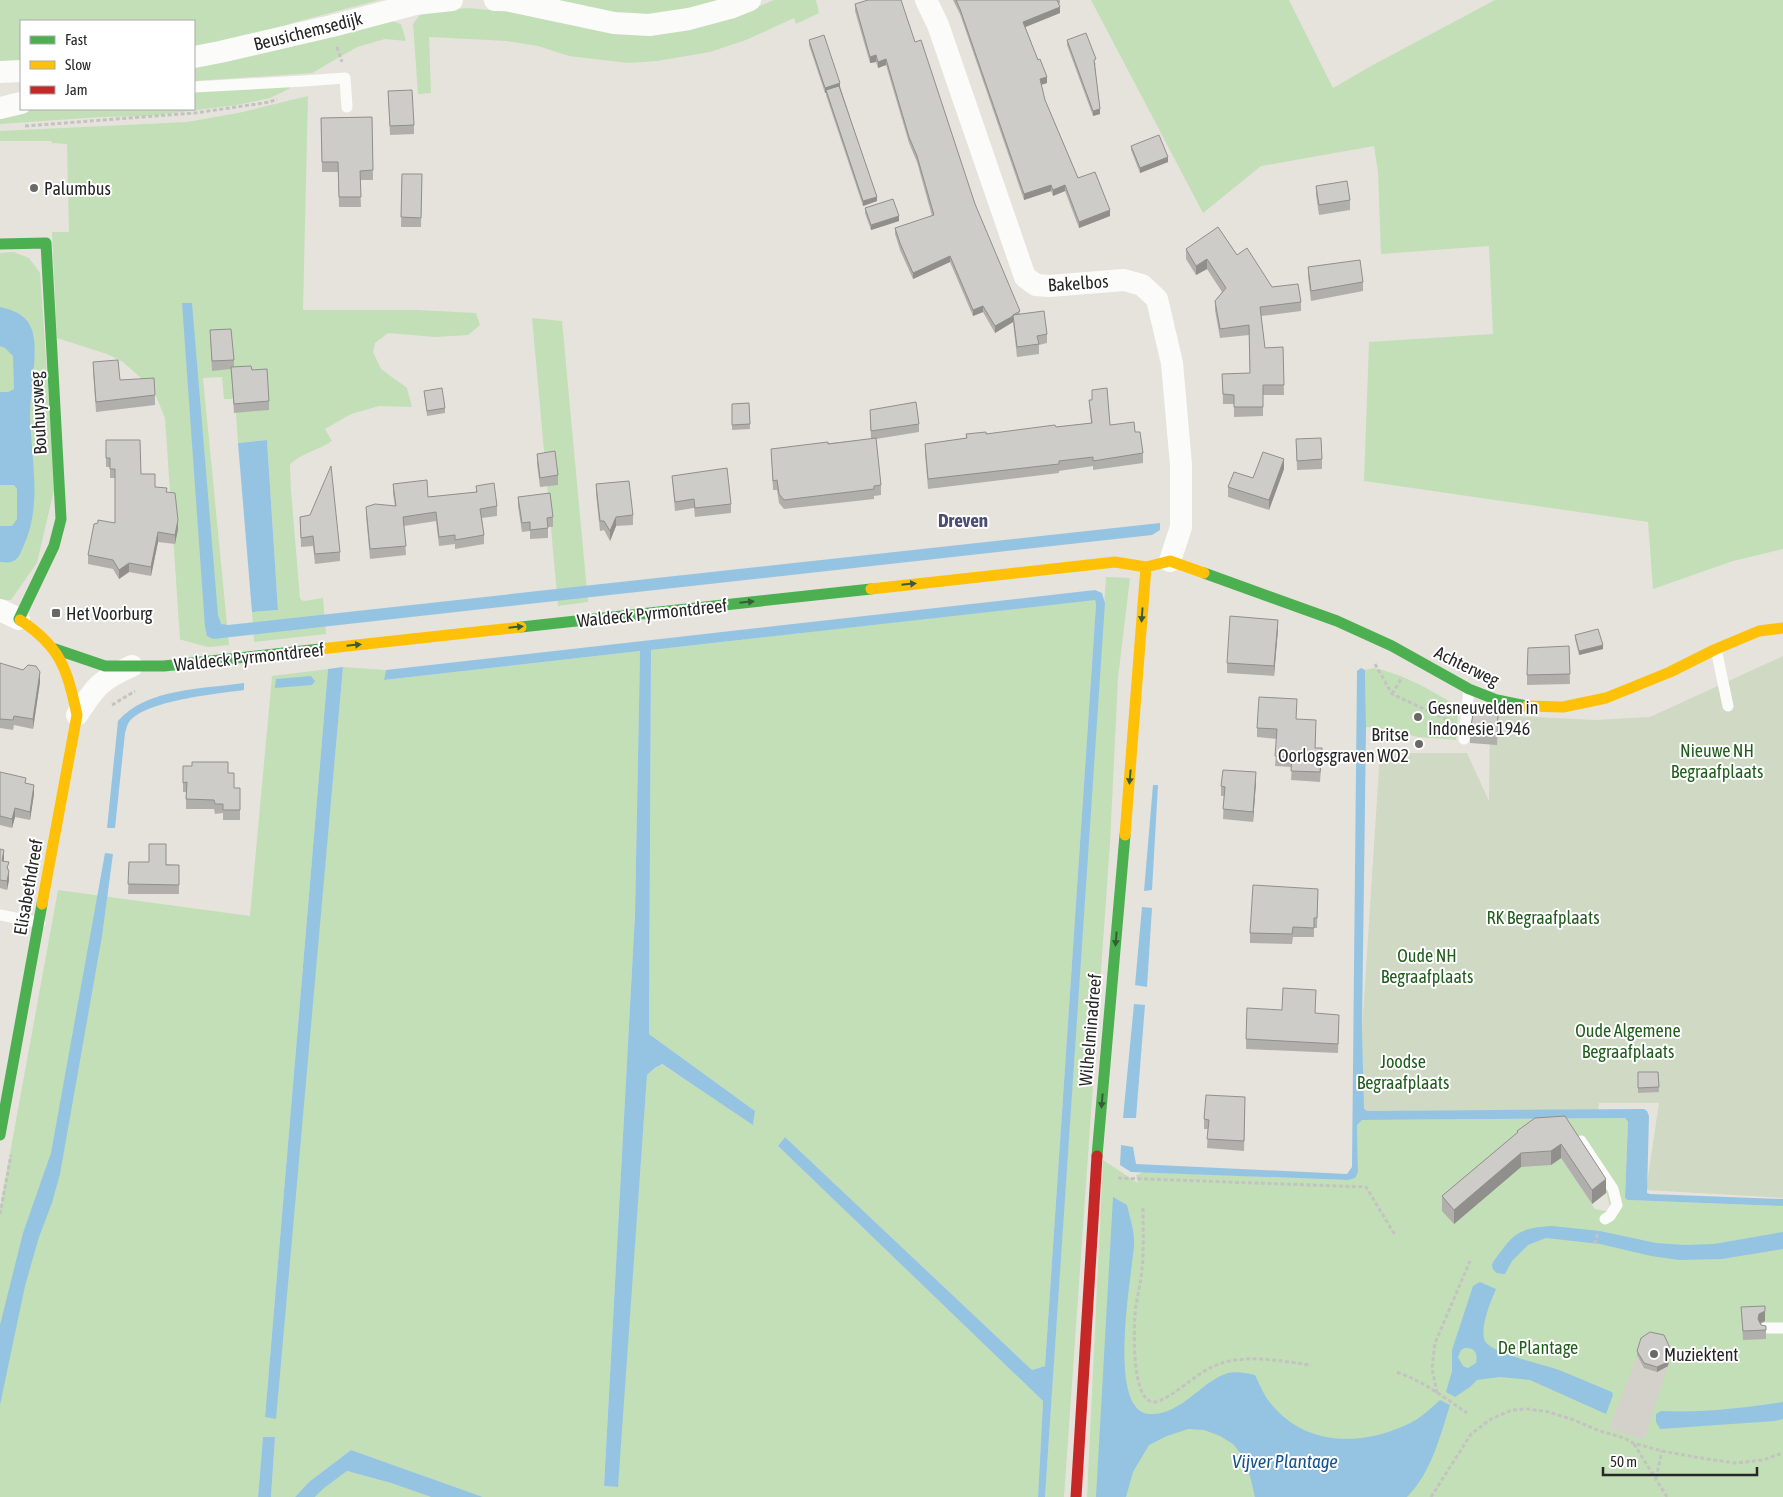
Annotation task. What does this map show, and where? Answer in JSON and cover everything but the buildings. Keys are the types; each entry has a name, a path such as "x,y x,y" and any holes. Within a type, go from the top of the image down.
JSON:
{"street":[{"name":"Beusichemsedijk","path":"195,56 220,52 332,26 415,4 452,0"},
{"path":"495,0 506,0 614,23 649,25 689,20 750,0"},
{"name":"Bakelbos","path":"926,0 938,25 1026,277 1036,285 1049,286 1124,280 1142,285 1157,299 1172,363 1180,465 1181,527 1170,561"},
{"path":"0,72 20,71"},
{"path":"0,108 20,103"},
{"name":"Bouhuysweg","path":"0,244 46,242 61,520 54,546 10,614"},
{"name":"Waldeck Pyrmontdreef","path":"55,648 105,666 164,666 1115,562 1146,567 1170,561"},
{"name":"Achterweg","path":"1170,561 1361,631 1469,689 1497,700 1528,706 1563,707 1606,698 1670,672 1716,649 1759,631 1783,628"},
{"name":"Wilhelminadreef","path":"1076,1497 1095,1174 1132,754 1146,567"},
{"path":"10,614 46,637 55,648"},
{"name":"Elisabethdreef","path":"0,1135 2,1107 40,923 77,715 64,664 55,648"},
{"name":"Waldeck Pyrmontdreef","path":"77,715 94,690 109,676 132,666"}],"lane":[{"path":"195,87 345,78 347,107"},
{"path":"1716,649 1728,706"},
{"path":"1464,739 1469,689"},
{"path":"0,915 40,923"},
{"path":"1575,1131 1613,1189 1617,1205 1610,1216 1602,1223"},
{"path":"1765,1328 1783,1328"}],"path":[{"path":"20,126 195,113 270,102 292,92 304,81"},
{"path":"1374,661 1392,694 1452,722 1465,719"},
{"path":"1113,1177 1366,1187 1395,1235"},
{"path":"1143,1208 1142,1271 1135,1314 1135,1356 1140,1389 1146,1399 1156,1402 1166,1398 1209,1368 1230,1361 1251,1359 1311,1365"},
{"path":"1595,1244 1602,1223"},
{"path":"1437,1393 1432,1368 1435,1343 1470,1261"},
{"path":"1396,1372 1410,1377 1467,1413"},
{"path":"1431,1497 1471,1434 1491,1419 1512,1410 1528,1408 1574,1420 1600,1432 1625,1436 1633,1443 1667,1497"},
{"path":"1633,1443 1662,1451 1735,1463 1763,1460 1783,1453"},
{"path":"1656,1479 1662,1451"}],"green space":[{"path":"0,0 379,0 292,23 256,37 195,51 195,20 20,20 20,64 0,64"},
{"path":"541,0 719,0 681,12 639,17"},
{"path":"774,0 816,0 819,13 796,24 794,18 746,40 710,52 657,61 628,63 569,56 538,46 507,41 429,37 431,93 418,94 413,24 422,12 468,8 510,12 591,28 755,8"},
{"path":"1091,0 1289,0 1333,88 1495,0 1783,0 1783,549 1733,561 1653,589 1648,522 1364,481 1369,342 1493,334 1489,246 1381,254 1378,172 1374,146 1261,166 1203,213"},
{"path":"388,20 401,24 406,41 385,39 357,47 312,73 195,81 195,66"},
{"path":"291,86 289,89 270,98 237,105 149,116 101,117 0,124 0,114 21,110 195,110 195,91"},
{"path":"308,96 303,310 417,310 476,313 480,325 468,335 435,337 388,333 375,343 373,352 381,369 407,388 412,407 379,406 351,414 325,429 332,441 290,464 300,599 304,601 323,598 326,634 254,642 252,612 278,610 267,440 238,443 235,399 224,399 222,377 203,378 229,645 208,647 178,639 180,639 165,418 153,389 123,362 107,354 57,338 52,232 69,232 67,144 52,143 51,141 0,141 0,131 187,122 238,113"},
{"path":"14,252 29,258 40,273 55,486 37,563 11,600 0,600 0,253"},
{"path":"532,318 562,321 588,602 558,606"},
{"path":"1106,577 1130,578 1118,678 1110,843 1064,1497 1045,1497"},
{"path":"1095,600 1096,604 1045,1366 1032,1370 785,1137 778,1146 1043,1401 1038,1497 483,1497 351,1450 309,1482 295,1497 271,1497 275,1437 263,1438 258,1497 0,1497 0,1208 58,890 250,916 272,676 328,669 265,1417 275,1418 343,667 386,670 384,680 640,651 635,914 604,1486 617,1487 647,1075 661,1064 753,1124 755,1111 649,1034 651,650"},
{"path":"1783,656 1783,1198 1646,1190 1659,1103 1599,1103 1598,1110 1367,1111 1363,1106 1362,1030 1380,753 1467,753 1489,801 1490,715 1595,720 1650,717"},
{"path":"1374,668 1396,674 1417,683 1456,706 1458,714 1456,740 1418,737 1380,728 1366,727 1365,670"},
{"name":"De Plantage","path":"1625,1118 1628,1122 1625,1198 1627,1200 1783,1206 1783,1497 1087,1497 1103,1160 1138,1183 1136,1175 1144,1172 1348,1180 1358,1172 1357,1125 1362,1120","holes":["1565,1130 1607,1194 1611,1212 1595,1209 1561,1158 1530,1160"]},
{"path":"347,1471 391,1483 431,1497 315,1497"}],"shaded area":[{"path":"1637,1355 1644,1368 1657,1372 1668,1366 1644,1440 1609,1429"}],"water":[{"path":"182,303 192,303 218,615 221,624 228,625 1160,523 1160,530 1152,535 213,639 207,636 205,627"},
{"path":"0,307 15,312 27,320 32,330 35,348 30,406 34,482 33,515 20,554 16,560 11,562 0,562 0,526 12,526 17,519 17,489 14,485 0,485 0,392 8,392 14,389 13,356 0,346"},
{"path":"267,440 278,610 252,612 238,443"},
{"path":"1095,590 1102,593 1105,603 1045,1497 1038,1497 1043,1401 778,1146 785,1137 1032,1370 1045,1366 1095,600 651,650 649,1034 755,1111 753,1125 662,1064 647,1075 618,1487 604,1486 635,914 640,651 384,680 386,670"},
{"path":"343,667 276,1419 265,1417 328,669"},
{"path":"1361,668 1365,670 1366,727 1362,1030 1364,1108 1367,1111 1644,1109 1649,1116 1647,1193 1783,1199 1783,1206 1627,1200 1625,1198 1628,1122 1625,1118 1362,1120 1357,1125 1358,1172 1355,1178 1348,1180 1131,1172 1120,1165 1121,1145 1133,1147 1136,1164 1347,1174 1352,1167 1357,671"},
{"path":"311,676 315,681 312,685 275,688 276,679"},
{"path":"244,683 244,690 166,703 138,714 129,722 125,733 115,828 107,828 118,721 130,710 160,696 194,689"},
{"path":"1153,785 1158,785 1152,890 1144,891"},
{"path":"105,853 113,854 102,936 60,1174 25,1286 0,1405 0,1325 23,1233 51,1153"},
{"path":"1142,907 1152,908 1147,987 1135,985"},
{"path":"1134,1004 1145,1005 1136,1118 1123,1118"},
{"name":"Vijver Plantage","path":"1113,1197 1127,1205 1134,1236 1125,1339 1125,1367 1128,1390 1136,1407 1149,1414 1171,1410 1218,1377 1231,1372 1245,1373 1255,1375 1264,1394 1272,1405 1301,1428 1317,1435 1353,1439 1389,1432 1411,1423 1440,1400 1450,1405 1438,1442 1429,1466 1407,1497 1255,1497 1246,1460 1233,1444 1220,1436 1204,1430 1188,1429 1149,1445 1133,1472 1126,1497 1096,1497"},
{"path":"1552,1226 1600,1231 1656,1243 1685,1245 1714,1244 1783,1232 1783,1249 1722,1259 1679,1260 1651,1256 1600,1244 1546,1238 1528,1245 1512,1261 1505,1274 1493,1270 1493,1262 1516,1235 1530,1229"},
{"path":"1480,1282 1496,1289 1483,1329 1485,1341 1490,1346 1508,1354 1559,1370 1612,1392 1613,1395 1606,1414 1530,1380 1500,1377 1477,1380 1455,1397 1446,1392 1452,1371 1452,1350 1473,1286","holes":["1465,1348 1473,1350 1477,1360 1476,1363 1468,1368 1463,1366 1458,1357 1461,1350"]},
{"path":"1783,1402 1783,1419 1775,1421 1660,1429 1656,1422 1656,1414 1661,1411 1722,1410"},
{"path":"263,1437 275,1437 271,1497 258,1497"},
{"path":"351,1450 483,1497 431,1497 391,1483 347,1471 315,1497 295,1497 309,1482"}],"traffic: fast":[{"path":"0,244 46,243 61,519 54,546 20,620"},
{"path":"1204,573 1337,621 1392,646 1469,689 1497,700 1527,706"},
{"path":"521,627 871,589"},
{"path":"55,649 105,666 164,666 320,649"},
{"path":"1097,1156 1125,835"},
{"path":"0,1135 42,904"}],"traffic: slow":[{"path":"871,589 1115,562 1146,567 1170,561 1204,573"},
{"path":"1125,835 1146,567"},
{"path":"20,620 45,640 60,660 70,685 77,715 42,904"},
{"path":"320,649 521,627"},
{"path":"1527,706 1563,707 1606,698 1670,672 1716,649 1759,631 1783,628"}],"traffic: jam":[{"path":"1076,1497 1097,1156"}],"place":[{"name":"Palumbus","path":"34,188"},
{"name":"Het Voorburg","path":"56,613"},
{"name":"Gesneuvelden in Indonesie 1946","path":"1418,717"},
{"name":"Britse Oorlogsgraven WO2","path":"1419,744"},
{"name":"Muziektent","path":"1654,1354"}],"district":[{"name":"Dreven","path":"963,520"}],"park label":[{"name":"Nieuwe NH Begraafplaats","path":"1717,760"},
{"name":"RK Begraafplaats","path":"1543,917"},
{"name":"Oude NH Begraafplaats","path":"1427,965"},
{"name":"Oude Algemene Begraafplaats","path":"1628,1040"},
{"name":"Joodse Begraafplaats","path":"1403,1071"}]}
